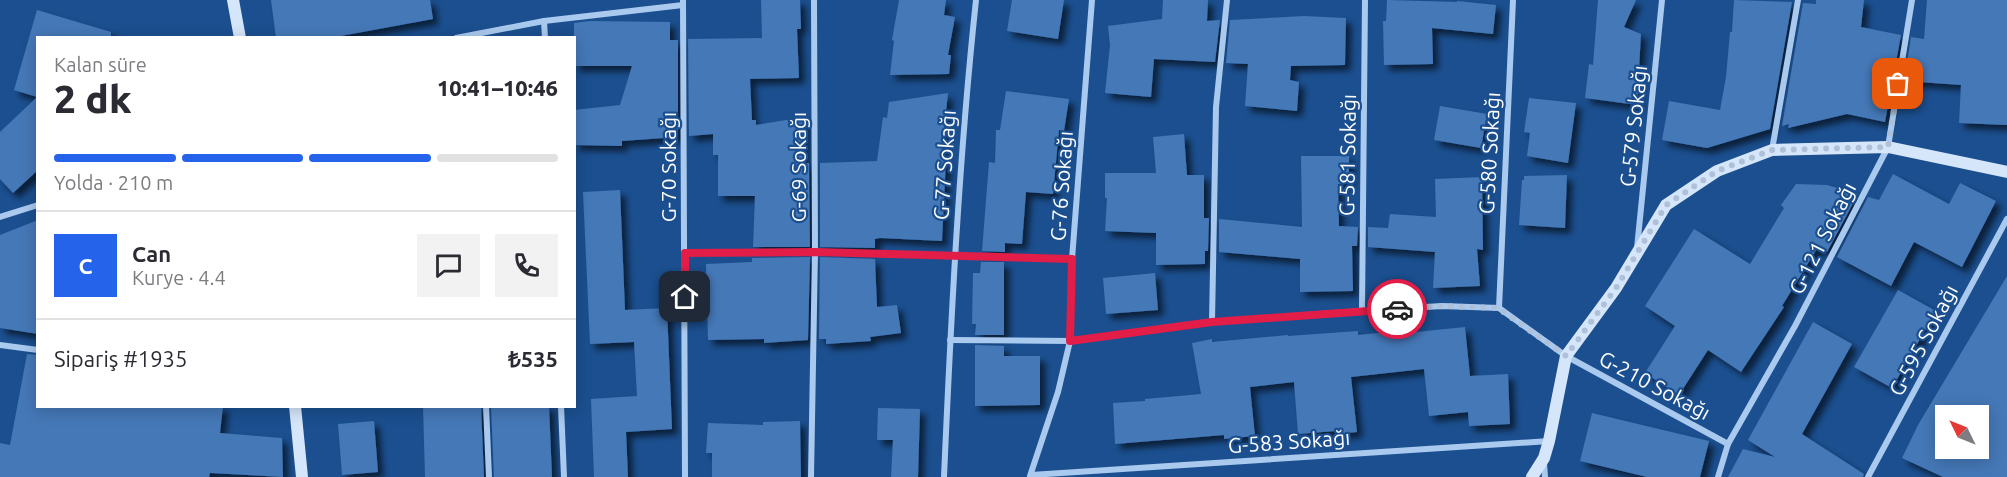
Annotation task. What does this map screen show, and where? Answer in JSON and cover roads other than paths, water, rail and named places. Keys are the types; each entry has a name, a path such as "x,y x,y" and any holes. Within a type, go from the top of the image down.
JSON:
{"main road":[{"path":"233,0 240,36"},
{"path":"1532,477 1544,458 1549,441 1566,356 1616,288 1666,205 1717,171 1772,150 1888,147 2007,172"},
{"path":"295,408 302,477"}],"street":[{"name":"G-69 Sokağı","path":"811,477 815,252 814,0"},
{"name":"G-77 Sokağı","path":"944,477 954,255 976,0"},
{"name":"G-76 Sokağı","path":"1030,476 1058,392 1070,341 1072,259 1092,0"},
{"path":"1212,322 1216,107 1227,0"},
{"name":"G-581 Sokağı","path":"1362,311 1365,0"},
{"name":"G-580 Sokağı","path":"1498,308 1513,0"},
{"name":"G-579 Sokağı","path":"1636,255 1662,0"},
{"path":"1772,150 1798,0"},
{"name":"G-121 Sokağı","path":"1718,477 1728,444 1795,326 1888,147 1912,0"},
{"path":"466,36 544,21 683,2"},
{"name":"G-70 Sokağı","path":"683,2 685,477"},
{"path":"544,21 545,36"},
{"path":"0,217 36,206"},
{"name":"G-595 Sokağı","path":"1868,477 2007,219"},
{"path":"685,253 815,252 1072,259"},
{"path":"950,340 1070,341 1212,322 1442,306 1498,308"},
{"name":"G-210 Sokağı","path":"1498,308 1566,356 1728,444"},
{"path":"0,345 36,350"},
{"path":"486,408 489,477"},
{"path":"561,408 564,477"},
{"name":"G-583 Sokağı","path":"1030,476 1549,441"},
{"path":"1544,458 1545,477"}]}
